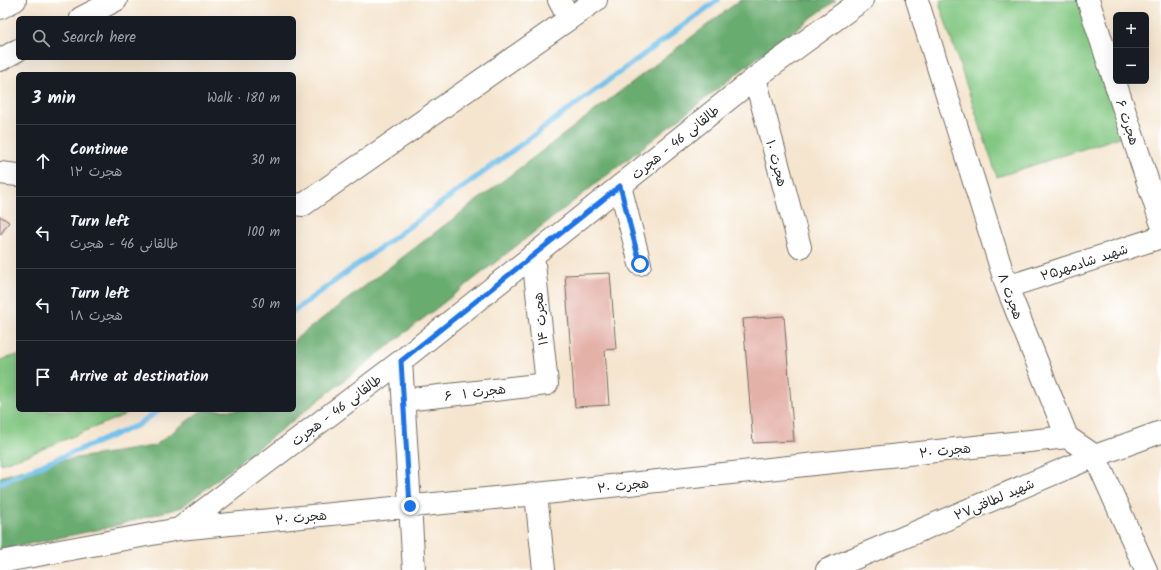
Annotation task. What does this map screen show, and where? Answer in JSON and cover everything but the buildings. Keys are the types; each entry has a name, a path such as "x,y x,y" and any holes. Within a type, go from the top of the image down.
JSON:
{"street":[{"path":"0,8 15,0"},
{"path":"85,16 116,0"},
{"path":"299,205 564,9 596,0"},
{"name":"طالقانی 46 - هجرت","path":"0,562 179,529 401,361 755,78 862,0"},
{"name":"هجرت ۸","path":"917,0 1007,287 1067,437"},
{"name":"هجرت ۶","path":"1088,0 1161,222"},
{"path":"0,60 16,51"},
{"name":"هجرت ۱۰","path":"755,78 800,247"},
{"path":"0,173 16,175"},
{"path":"620,186 640,264"},
{"name":"شهید شادمهر۲۵","path":"1007,287 1161,237"},
{"name":"هجرت ۱۴","path":"533,255 547,384"},
{"path":"401,361 414,570"},
{"name":"هجرت ۱ ‍ ۶","path":"404,400 547,384"},
{"name":"شهید لطافتی۲۷","path":"827,570 1095,456 1161,432"},
{"path":"1067,437 1095,456 1146,570"},
{"name":"هجرت ۲۰","path":"179,529 536,494 1067,437"},
{"path":"536,494 544,570"}],"green space":[{"path":"740,0 836,0 770,48 182,507 111,527 0,550 0,477 51,462 154,446 199,412 296,412 296,338"},
{"path":"941,0 1078,0 1123,136 997,177 940,6"},
{"path":"16,356 16,412 128,412 124,415 28,455 0,464 0,360"}],"waterway":[{"path":"296,310 718,0"},
{"path":"0,483 138,425 156,412"}],"route":[{"path":"410,506 401,361 620,186 640,264"}]}
